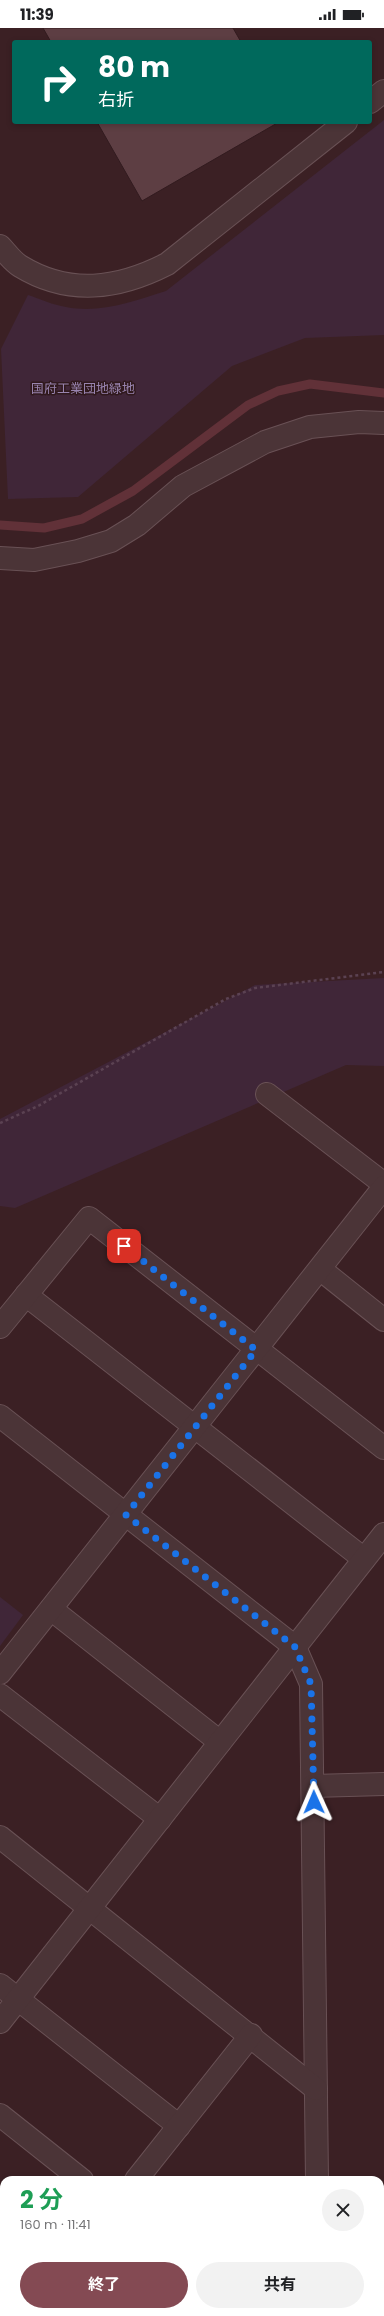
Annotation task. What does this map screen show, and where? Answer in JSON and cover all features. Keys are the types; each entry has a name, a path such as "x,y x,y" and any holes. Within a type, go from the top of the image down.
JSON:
{"street":[{"path":"372,100 384,91"},
{"path":"0,246 19,265 70,285 102,287 143,277 167,264 343,124"},
{"path":"0,558 34,560 78,551 111,541 137,525 183,486 265,442 310,427 359,422 384,423"},
{"path":"0,1673 383,1189 267,1094"},
{"path":"0,1327 89,1218 256,1350 384,1448"},
{"path":"320,1269 384,1320"},
{"path":"26,1295 364,1559"},
{"path":"0,1416 295,1647 311,1684 317,2176"},
{"path":"0,2022 384,1534"},
{"path":"51,1609 220,1742"},
{"path":"0,1695 160,1819"},
{"path":"313,1786 384,1784"},
{"path":"0,1836 251,2035 316,2089"},
{"path":"0,1985 179,2126"},
{"path":"139,2176 251,2035"},
{"path":"0,2115 77,2176"}],"path":[{"path":"0,1123 38,1106 226,999 255,988 384,972"}],"green space":[{"name":"国府工業団地緑地","path":"384,120 384,335 305,338 232,366 78,497 8,499 1,349 28,295 61,306 91,309 104,308 142,299 166,291"},
{"path":"384,978 384,1066 346,1065 15,1208 0,1206 0,1119 255,985"},
{"path":"0,1597 23,1615 0,1646"}],"building":[{"path":"43,28 233,28 240,40 50,40"},
{"path":"98,124 276,124 142,201"}],"waterway":[{"path":"0,525 44,528 82,519 133,491 248,405 278,391 310,384 384,393"}],"route":[{"path":"124,1246 256,1350 126,1515 295,1647 311,1684 314,1802"}]}
